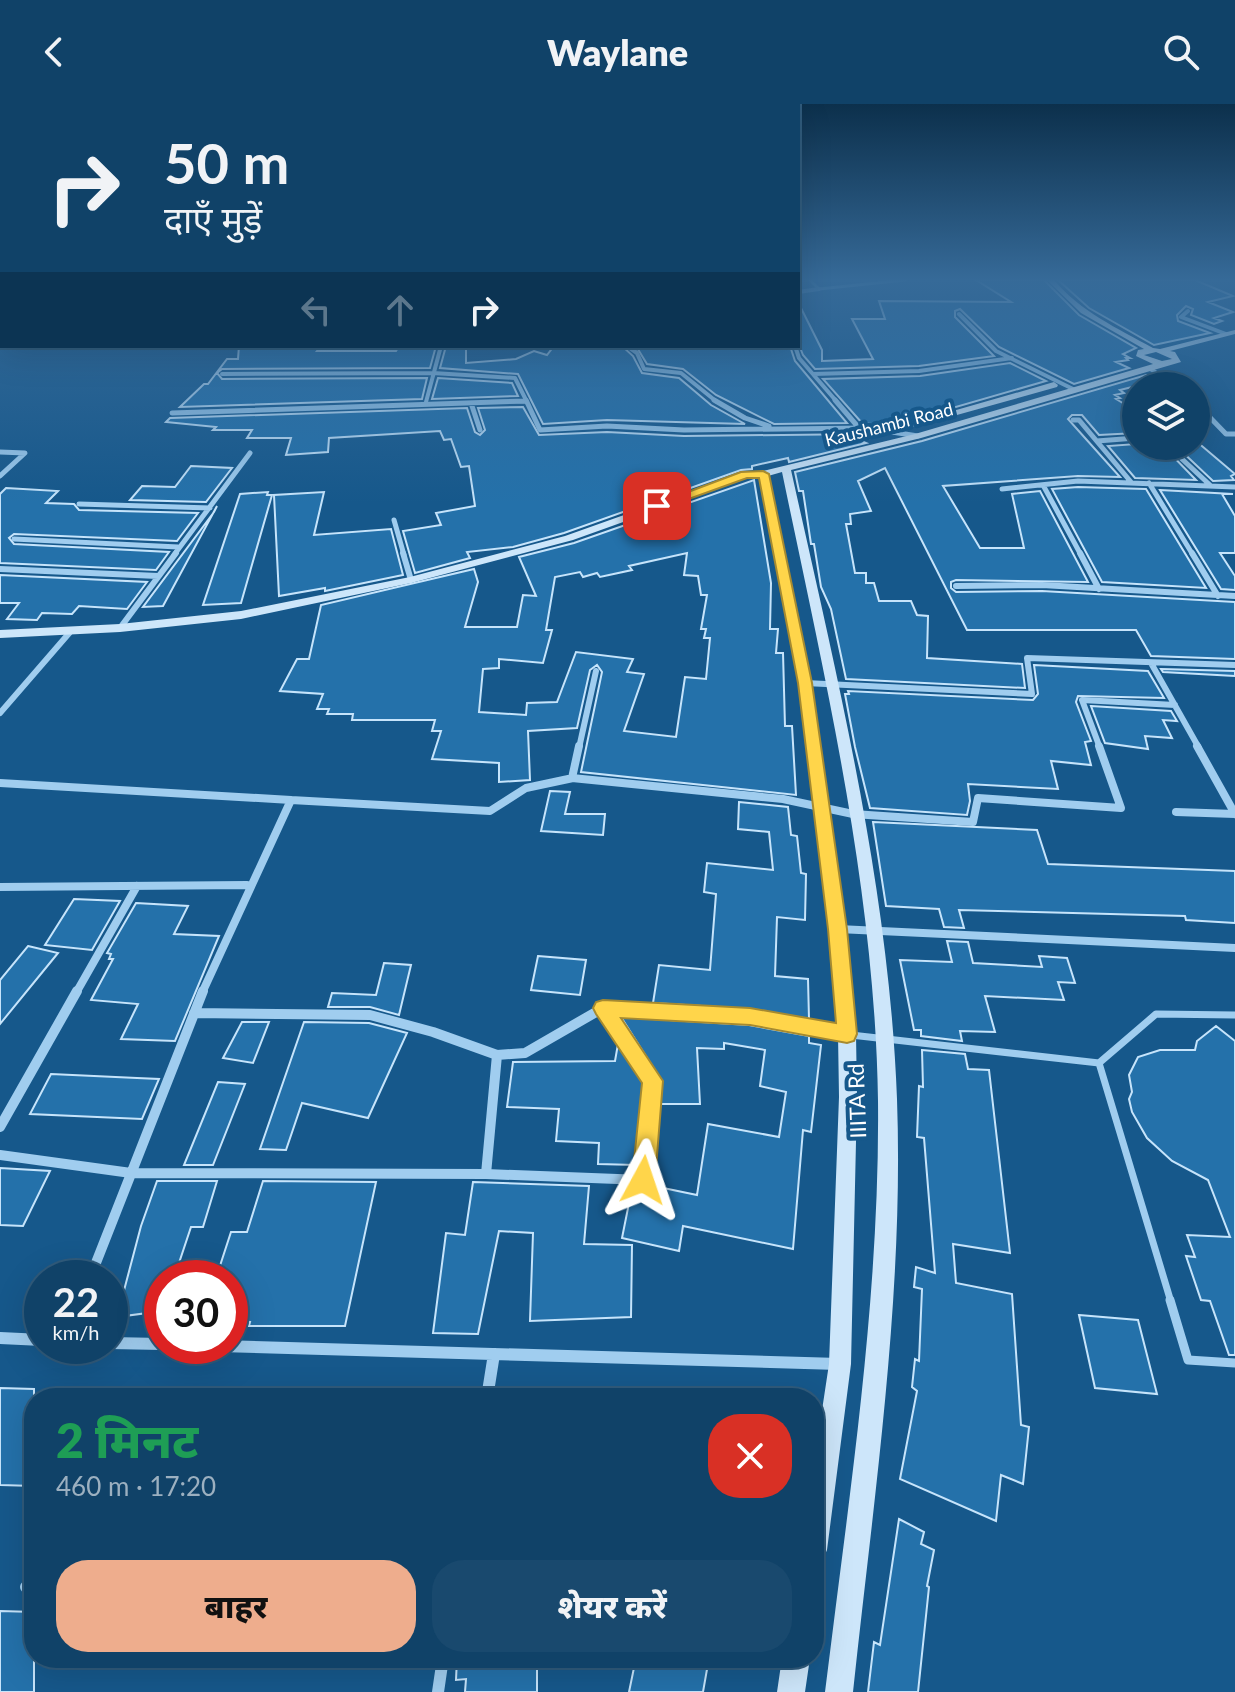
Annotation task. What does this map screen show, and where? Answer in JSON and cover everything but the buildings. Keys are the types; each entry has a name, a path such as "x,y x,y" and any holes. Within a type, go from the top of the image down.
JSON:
{"main road":[{"path":"1142,354 1146,357"},
{"path":"0,634 120,628 241,615 411,580 569,538 745,475 763,474 771,464 1153,354"},
{"path":"1170,354 1180,354"},
{"name":"Kaushambi Road","path":"763,474 918,436 1075,390 1146,357 1161,364 1177,362 1175,356"},
{"name":"IIITA Rd","path":"786,467 831,685 853,814 871,931 887,1099 884,1257 839,1692"},
{"name":"IIITA Rd","path":"763,474 805,683 838,929 847,1034 840,1364 824,1478"},
{"path":"791,1692 795,1668"}],"street":[{"path":"426,403 439,354"},
{"path":"637,354 644,369 681,373 715,401 745,418 778,428"},
{"path":"798,354 859,428"},
{"path":"1003,354 1075,390"},
{"path":"1146,357 1162,372"},
{"path":"813,374 919,371 1012,358"},
{"path":"222,374 433,373 515,378 540,430 607,426 684,430 859,428 918,436"},
{"path":"172,413 526,401"},
{"path":"471,403 480,430"},
{"path":"1210,417 1226,434 1235,434"},
{"path":"1073,420 1079,420 1132,482 1123,482"},
{"path":"1097,441 1122,439"},
{"path":"0,452 25,453 0,476"},
{"path":"120,628 250,453"},
{"path":"1183,460 1211,486"},
{"path":"1002,489 1078,481 1235,487"},
{"path":"1149,483 1218,596"},
{"path":"1043,485 1099,589"},
{"path":"79,504 210,508"},
{"path":"394,520 411,580"},
{"path":"14,539 178,547"},
{"path":"0,569 158,576"},
{"path":"956,586 1042,585 1235,596"},
{"path":"0,713 71,631"},
{"path":"805,683 1032,694 1027,658 1235,665"},
{"path":"1151,663 1235,814"},
{"path":"573,778 596,671"},
{"path":"0,783 490,811 526,788 573,778 783,799 853,814 973,822 978,798 1121,808 1082,700 1175,705"},
{"path":"97,1260 247,885 291,800"},
{"path":"1176,812 1235,814"},
{"path":"0,887 247,885"},
{"path":"0,1127 137,886"},
{"path":"838,929 1235,948"},
{"path":"194,1013 370,1015 433,1032 497,1055 525,1053 603,1008 750,1017 847,1034"},
{"path":"0,1155 131,1173 486,1174 643,1180 652,1081 603,1008"},
{"path":"486,1174 497,1055"},
{"path":"0,1338 24,1339"},
{"path":"248,1347 840,1364"},
{"path":"489,1388 494,1354"},
{"path":"438,1692 442,1668"}],"lane":[{"path":"847,1034 1099,1063 1156,1014 1235,1015"},
{"path":"1099,1063 1188,1360 1235,1363"}],"route":[{"path":"643,1180 652,1081 603,1008 750,1017 847,1034 838,929 805,683 763,474 745,475 657,506"}]}
